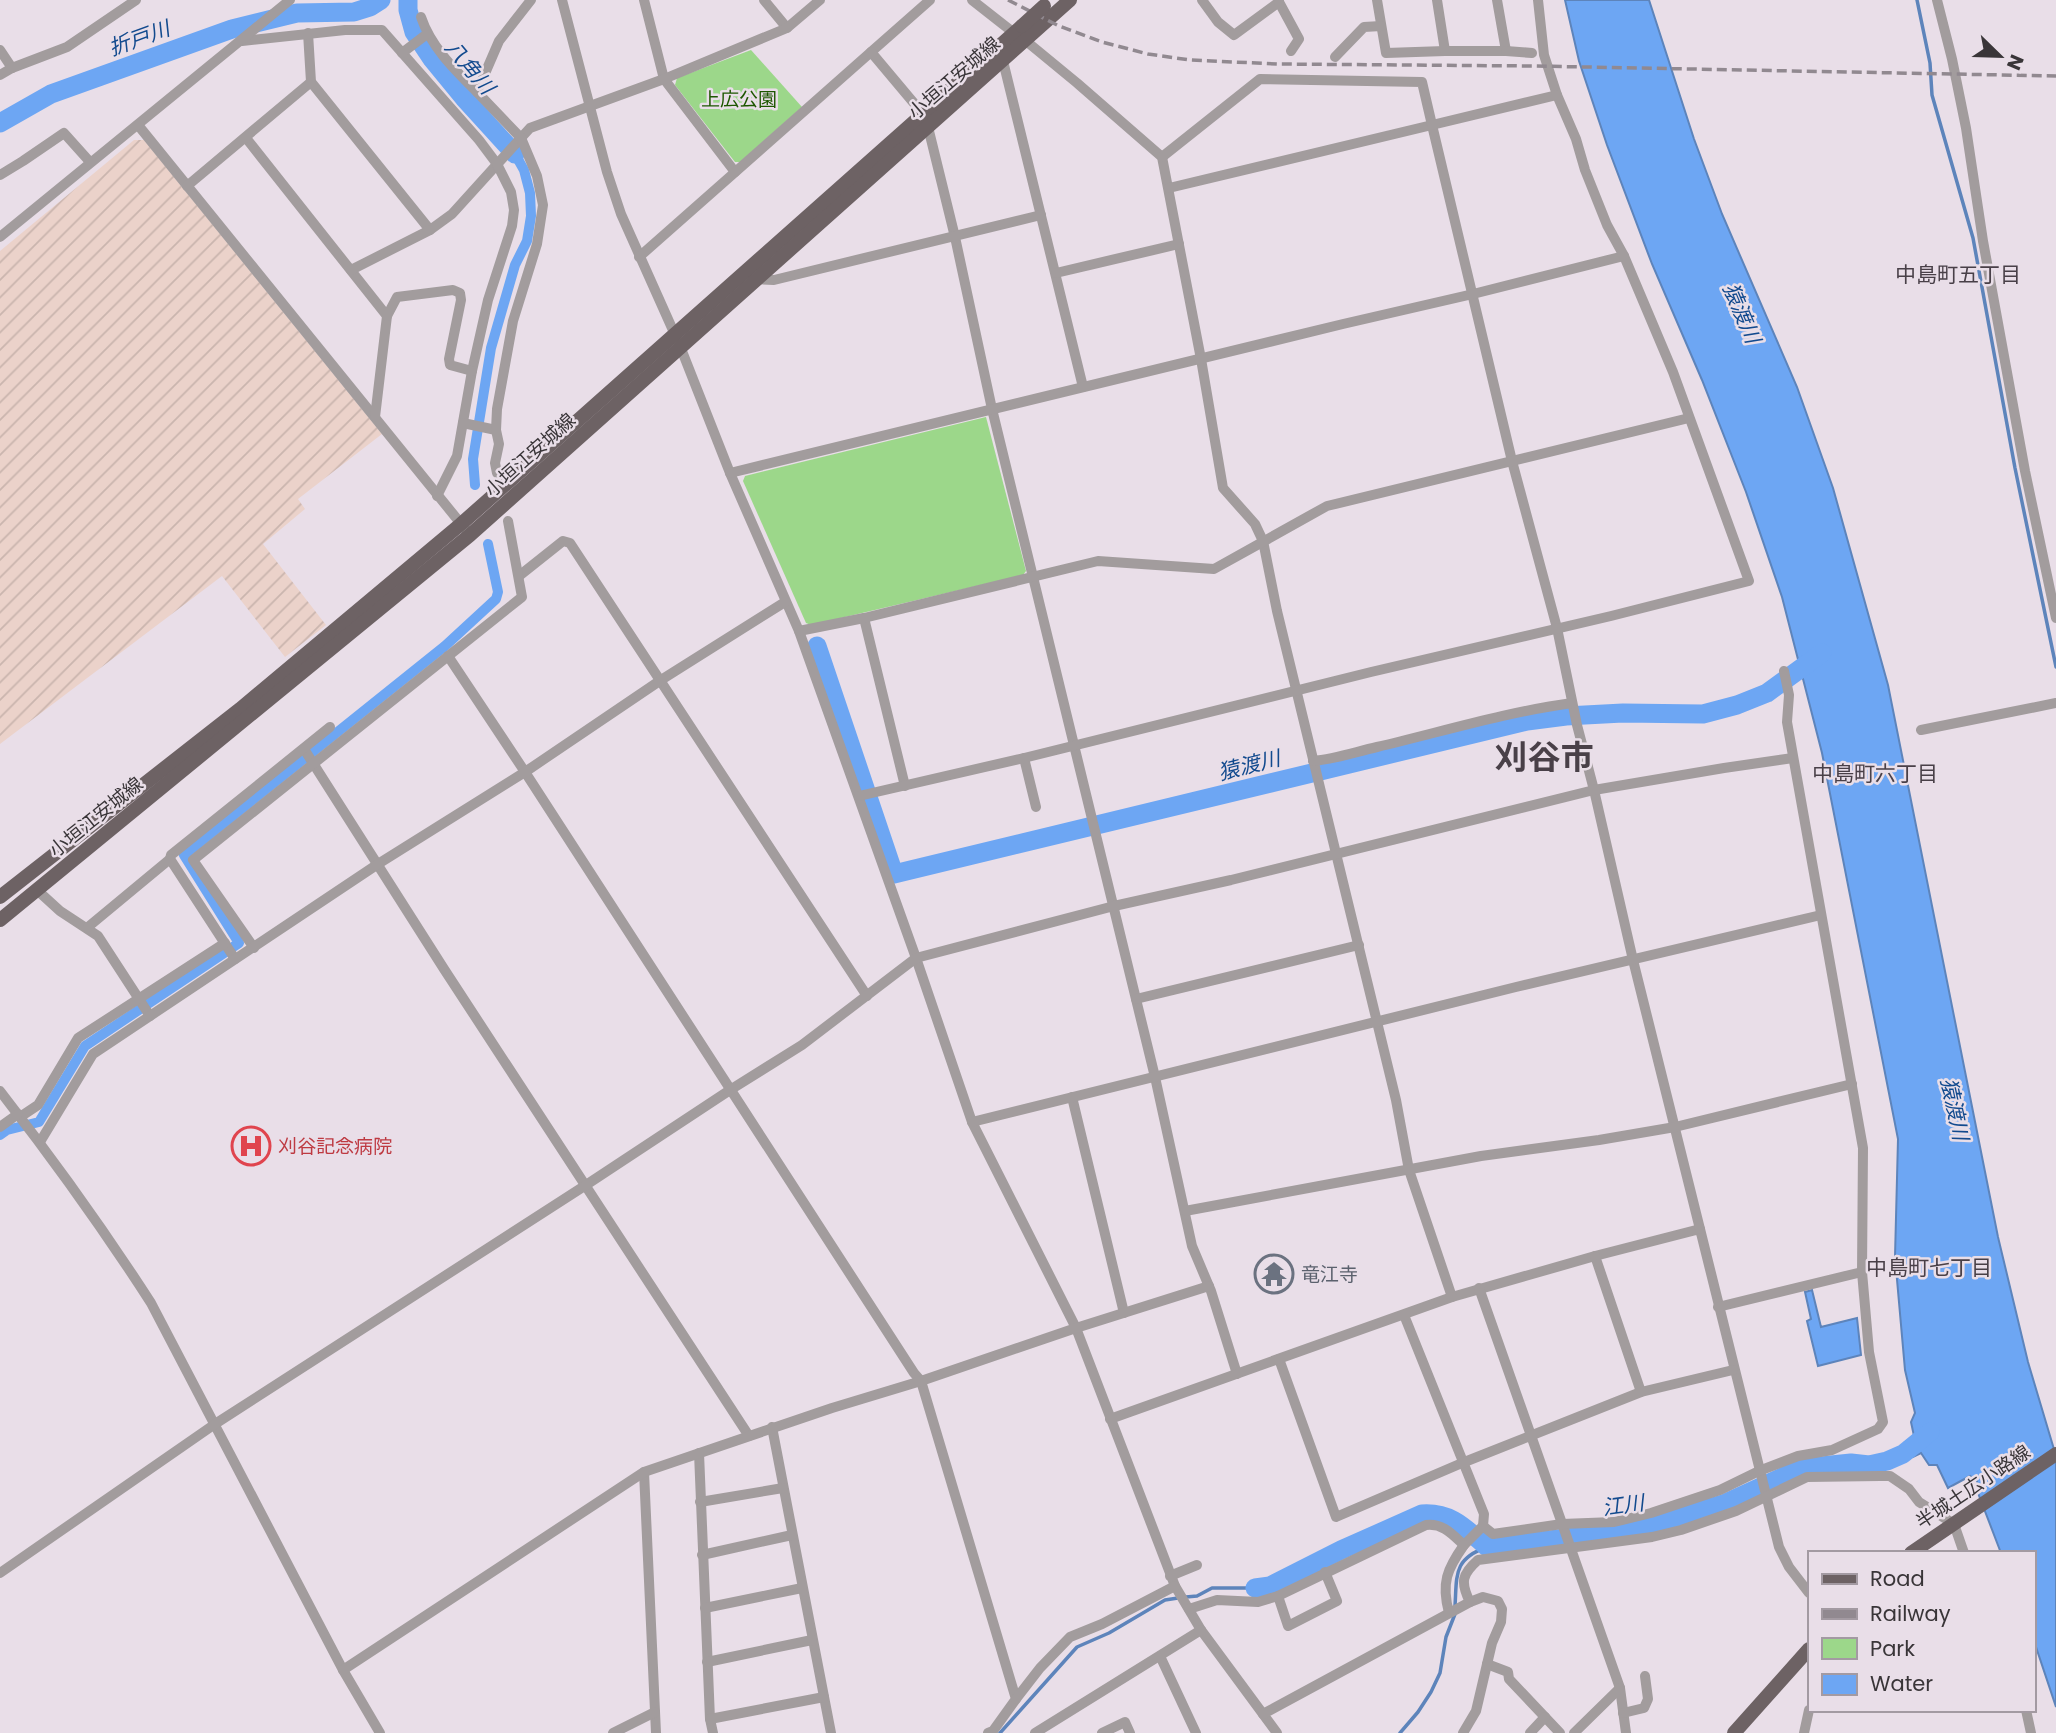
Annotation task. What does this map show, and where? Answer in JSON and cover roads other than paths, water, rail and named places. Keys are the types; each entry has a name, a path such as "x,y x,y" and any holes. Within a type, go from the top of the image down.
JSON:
{"main road":[{"name":"小垣江安城線","path":"677,340 755,279 1021,33 1070,0"},
{"name":"小垣江安城線","path":"0,920 465,529 925,121 1003,61 1046,2"},
{"name":"小垣江安城線","path":"0,897 465,529"},
{"name":"半城土広小路線","path":"1915,1551 2056,1454"},
{"path":"1734,1733 1808,1650"}],"street":[{"path":"0,75 67,47 136,0"},
{"path":"2,231 138,125 290,0"},
{"path":"477,92 499,41 531,0"},
{"path":"562,0 607,172 621,214 799,631 864,795 972,1122 1076,1328 1173,1581 1201,1630 1277,1733"},
{"path":"644,0 664,79 736,172"},
{"path":"764,0 787,28"},
{"path":"352,270 430,230 452,214 530,128 664,79 787,28 820,0"},
{"path":"639,257 930,0"},
{"path":"972,0 1021,33 1162,157 1223,488 1255,524 1263,541 1277,611 1396,1100 1409,1170 1452,1297"},
{"path":"1202,0 1218,22 1234,35 1279,1 1299,39 1291,51"},
{"path":"1377,0 1386,52 1532,53"},
{"path":"1437,0 1445,51"},
{"path":"1497,0 1506,51"},
{"path":"864,795 1611,617 1749,581 1673,372 1625,256 1607,225 1557,95 1545,55 1538,0"},
{"path":"1937,0 1966,128 1983,241 2025,471 2056,618"},
{"path":"421,17 426,35 455,70 520,138 537,176 543,205 537,244 513,321 491,429 499,444 495,463 497,473"},
{"path":"1335,57 1364,27 1381,26"},
{"path":"242,40 345,30 382,30 499,162 511,192 514,210 512,226 488,300 472,372 466,424 457,456 438,496"},
{"path":"308,33 312,82 430,230"},
{"path":"403,53 426,35"},
{"path":"0,50 12,68"},
{"path":"871,52 925,121 955,237 992,409 1155,1077 1192,1246 1209,1286 1237,1374"},
{"path":"1003,61 1083,387"},
{"path":"1162,157 1260,79 1422,82 1513,461 1557,628 1576,724 1765,1496 1779,1547 1789,1567 1808,1592"},
{"path":"187,186 312,82"},
{"path":"1168,188 1557,95"},
{"path":"138,125 465,529"},
{"path":"0,175 64,133 90,162"},
{"path":"246,138 387,316"},
{"path":"755,279 774,280 1041,215"},
{"path":"1056,273 1179,244"},
{"path":"730,474 1625,256"},
{"path":"375,417 387,316 397,297 453,290 460,293 461,300 449,359 450,365 472,372"},
{"path":"799,631 864,618 1098,561 1214,569 1327,506 1689,418"},
{"path":"466,424 491,429"},
{"path":"254,948 193,860 522,597 508,521"},
{"path":"519,576 563,541 570,542 867,996"},
{"path":"39,1142 93,1054 378,864 525,772 785,601"},
{"path":"864,618 905,786"},
{"path":"448,656 921,1381 1016,1699"},
{"path":"1483,1526 1493,1534 1562,1524 1614,1522 1651,1513 1720,1490 1798,1456 1832,1450 1878,1429 1883,1422 1869,1352 1862,1272 1863,1148 1787,722 1789,695 1784,671"},
{"path":"1921,730 2056,703"},
{"path":"1313,761 1448,728 1545,707 1572,704"},
{"path":"88,927 170,859 171,855 330,727"},
{"path":"304,749 749,1436"},
{"path":"1024,758 1036,807"},
{"path":"0,1573 215,1424 802,1045 916,958 1114,906 1594,790 1793,758"},
{"path":"170,859 235,959"},
{"path":"37,890 60,911 98,936 150,1015"},
{"path":"972,1122 1377,1021 1821,915"},
{"path":"0,1127 38,1105 78,1038 225,944"},
{"path":"1136,999 1359,945"},
{"path":"1185,1211 1481,1156 1675,1127 1852,1084"},
{"path":"0,1091 119,1253 151,1303 343,1670 380,1733"},
{"path":"1072,1097 1124,1313"},
{"path":"1110,1419 1479,1288 1700,1229"},
{"path":"1595,1256 1641,1392"},
{"path":"1718,1307 1862,1272"},
{"path":"343,1670 644,1472 772,1427 1209,1286"},
{"path":"1479,1288 1620,1688 1626,1733"},
{"path":"1404,1315 1484,1514 1483,1526 1451,1564 1447,1575 1446,1601 1450,1613"},
{"path":"1279,1359 1336,1517 1462,1463 1641,1392 1733,1370"},
{"path":"772,1427 831,1733"},
{"path":"699,1453 707,1662 713,1733"},
{"path":"644,1472 656,1733"},
{"path":"1466,1604 1463,1580 1468,1569 1478,1560 1652,1537 1681,1530 1736,1511 1807,1477 1890,1476 1909,1489 1919,1503 1954,1524 1963,1551"},
{"path":"700,1502 783,1488"},
{"path":"1189,1609 1217,1600 1258,1602 1278,1596 1426,1525 1435,1524 1446,1528 1465,1545"},
{"path":"702,1555 792,1535"},
{"path":"988,1733 993,1731 1040,1668 1070,1637 1102,1624 1197,1565"},
{"path":"1278,1596 1288,1626 1337,1601 1325,1572"},
{"path":"705,1608 802,1588"},
{"path":"1263,1714 1483,1597 1498,1601 1502,1609 1501,1622 1487,1664 1476,1711 1464,1733"},
{"path":"1035,1733 1201,1630"},
{"path":"707,1662 812,1640"},
{"path":"1160,1656 1196,1733"},
{"path":"1487,1664 1508,1672 1509,1679 1560,1733"},
{"path":"1623,1713 1644,1707 1648,1699 1646,1676"},
{"path":"1574,1733 1620,1688"},
{"path":"710,1719 824,1697"},
{"path":"613,1733 655,1712"},
{"path":"1804,1733 1809,1712"},
{"path":"2026,1712 2031,1733"},
{"path":"1530,1733 1545,1717"},
{"path":"1102,1733 1125,1722 1130,1733"}],"water":[{"path":"1565,0 1649,0 1694,139 1722,214 1797,387 1833,488 1888,685 1998,1237 2028,1362 2056,1456 2056,1707 2035,1644 2035,1551 2000,1551 1978,1493 1977,1481 1970,1476 1948,1488 1937,1465 1929,1465 1921,1453 1913,1457 1905,1442 1914,1436 1911,1422 1915,1413 1905,1370 1895,1257 1898,1139 1822,753 1782,597 1746,492 1652,264 1579,61"},
{"path":"1812,1290 1821,1327 1857,1318 1861,1355 1818,1366 1807,1321 1811,1319 1805,1292"}],"waterway":[{"name":"折戸川","path":"0,123 51,94 232,29 297,13 354,12 381,0"},
{"name":"八角川","path":"408,0 414,32 432,59 515,154"},
{"path":"1917,0 1930,63 1932,95 1973,238 2015,468 2056,667"},
{"path":"475,485 473,459 491,348 515,265 527,241 531,216 530,193 524,170 515,154"},
{"path":"0,1135 7,1130 39,1122 85,1046 239,943 184,855 445,646 496,599 498,592 488,544"},
{"name":"猿渡川","path":"817,646 894,874 1527,721 1623,713 1703,714 1767,693 1822,653"},
{"name":"江川","path":"1255,1588 1270,1586 1341,1550 1422,1514 1450,1519 1487,1547 1618,1532 1726,1503 1802,1468 1851,1463 1869,1465 1887,1461 1903,1454 1930,1432"},
{"path":"1455,1606 1457,1577 1462,1563 1487,1547"},
{"path":"1186,1597 1197,1596 1212,1588 1255,1588"},
{"path":"1000,1733 1077,1647 1109,1633 1165,1600 1178,1598"},
{"path":"1400,1733 1418,1712 1440,1673 1446,1637 1455,1614"}],"railway":[{"path":"1008,0 1059,26 1102,42 1148,54 1190,60 1277,64 2056,76"}],"place":[{"name":"刈谷記念病院","path":"251,1146"},
{"name":"竜江寺","path":"1274,1274"}],"district":[{"name":"中島町五丁目","path":"1958,274"},
{"name":"刈谷市","path":"1544,757"},
{"name":"中島町六丁目","path":"1875,773"},
{"name":"中島町七丁目","path":"1929,1267"}],"park label":[{"name":"上広公園","path":"739,99"}]}
